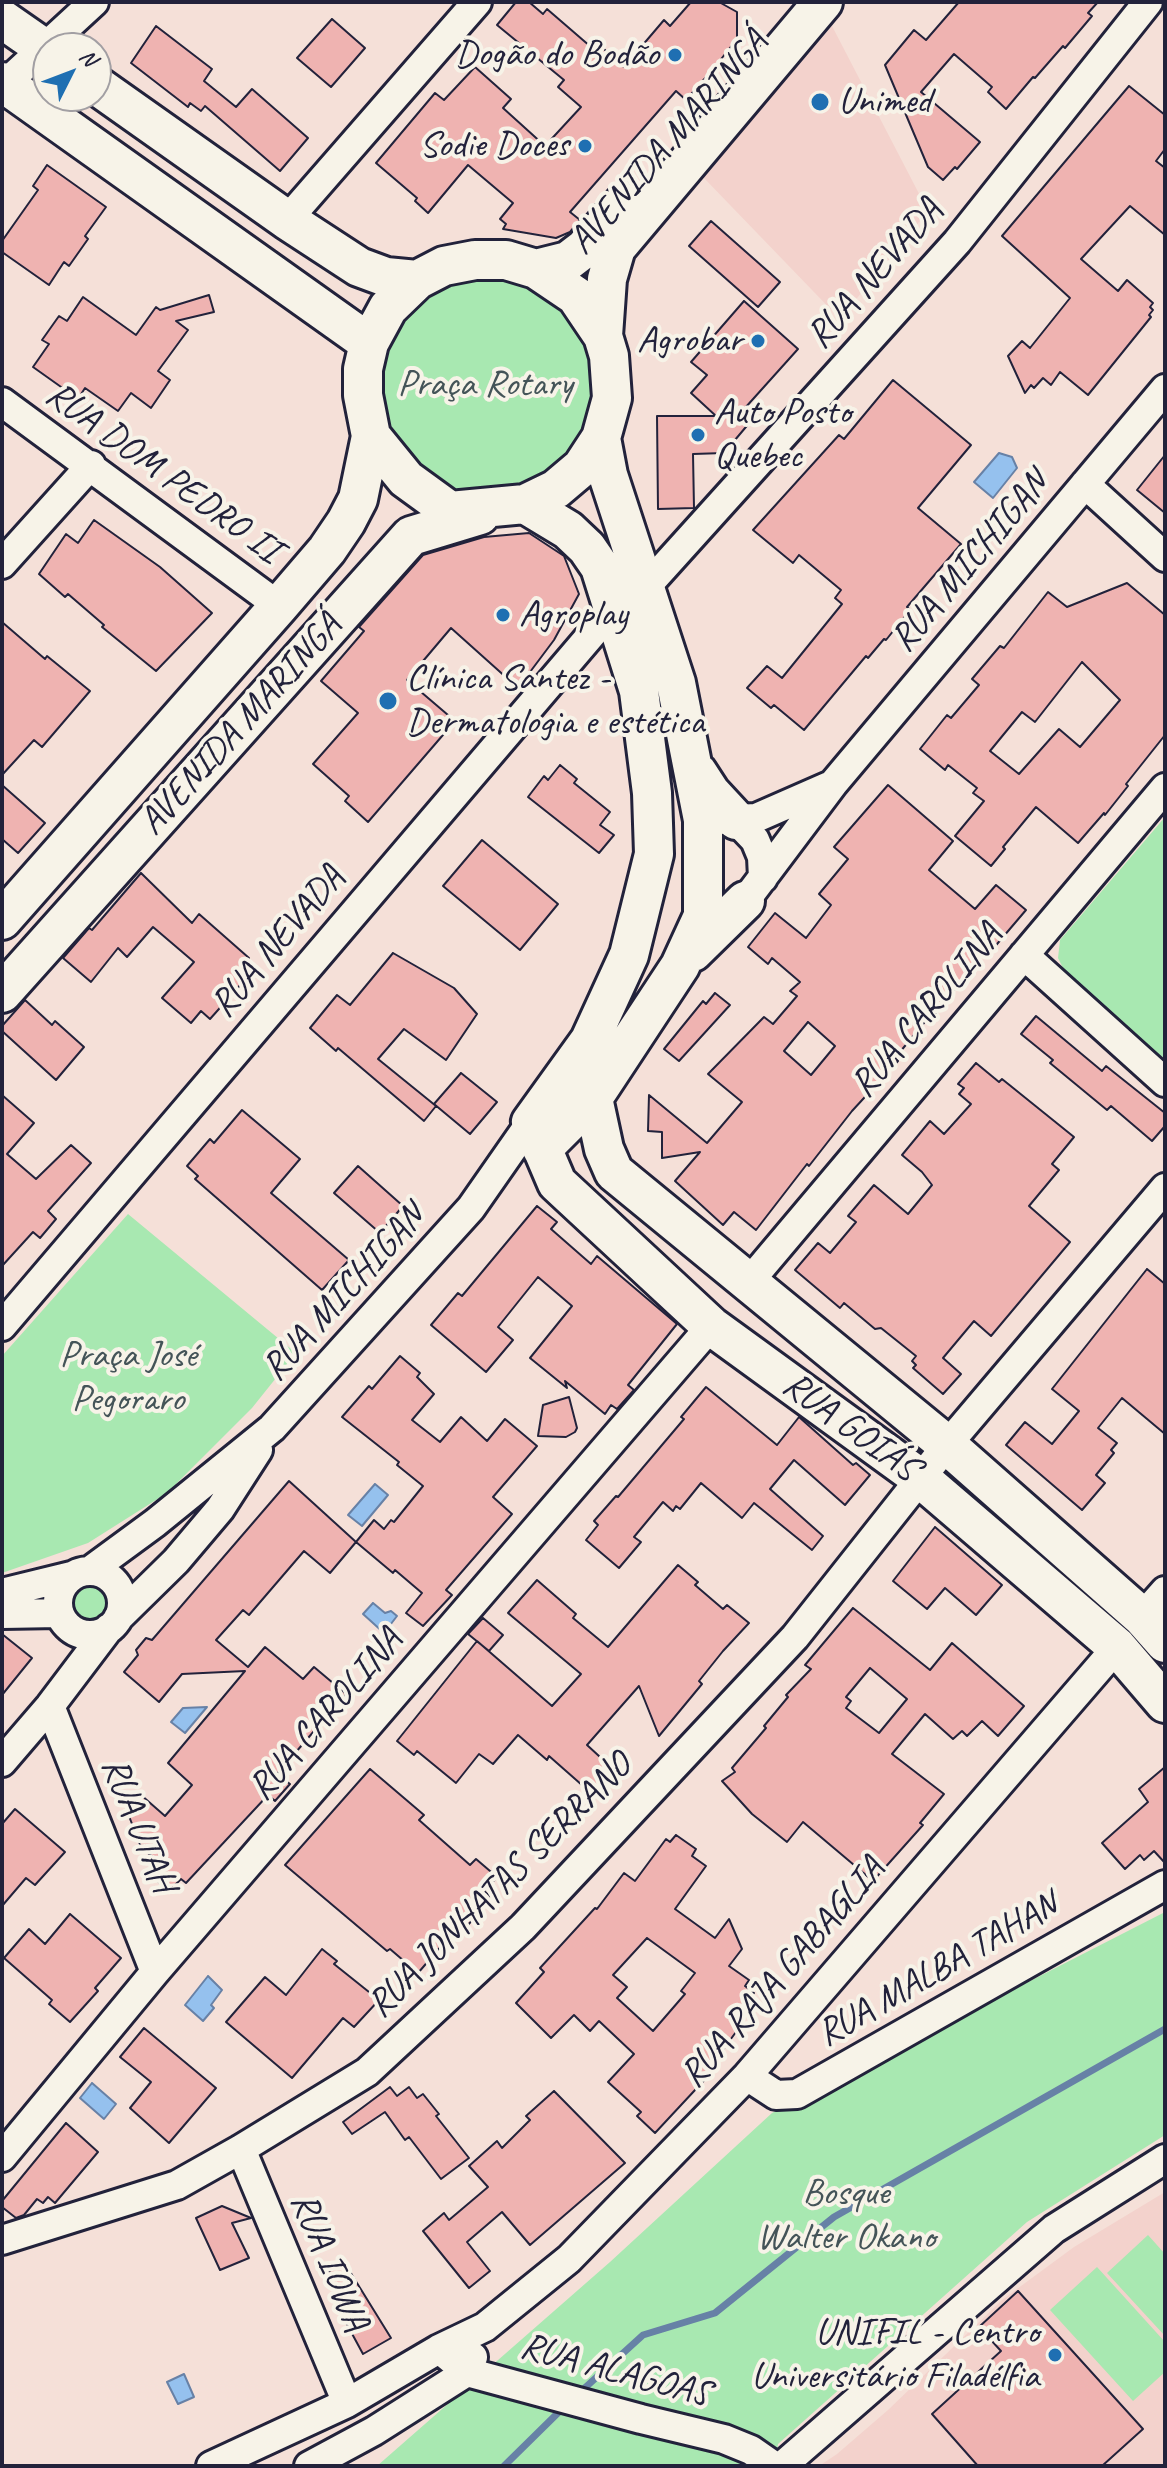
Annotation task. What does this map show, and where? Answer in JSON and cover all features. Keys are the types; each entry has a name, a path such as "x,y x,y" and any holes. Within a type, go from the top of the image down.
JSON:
{"main road":[{"name":"AVENIDA MARINGÁ","path":"536,269 568,261 585,248 793,2"},
{"name":"AVENIDA MARINGÁ","path":"603,336 607,279 616,248 823,2"},
{"path":"2,19 32,40"},
{"path":"3,83 369,343"},
{"path":"112,96 359,267 386,277 417,280"},
{"path":"475,260 506,260 536,269 576,296 603,336 609,356 612,398 601,438 582,467 556,489 518,505 450,511 406,479 371,436 363,395 363,369 369,343 388,308 417,280 444,266 475,260"},
{"name":"AVENIDA MARINGÁ","path":"2,920 327,550 358,499 371,436"},
{"path":"536,1135 593,1098 680,966 703,916 720,820 690,761 676,683 608,475 601,438"},
{"path":"518,505 568,530 587,548 600,567 639,691 652,793 654,854 629,955 590,1040 536,1135"},
{"name":"AVENIDA MARINGÁ","path":"2,993 411,536 518,505"},
{"path":"654,854 670,836 720,820"},
{"path":"654,854 673,893 703,916"},
{"path":"680,966 754,890"},
{"name":"RUA GOIÁS","path":"593,1098 604,1149 614,1172 1157,1617"},
{"name":"RUA GOIÁS","path":"536,1135 557,1183 711,1326 920,1478 1117,1647 1165,1703"}],"street":[{"path":"64,32 94,2"},
{"path":"287,220 477,2"},
{"name":"RUA NEVADA","path":"646,587 957,242 1148,2"},
{"path":"3,83 32,61"},
{"name":"RUA MICHIGAN","path":"754,890 833,784 1165,389"},
{"name":"RUA DOM PEDRO II","path":"2,402 279,606"},
{"path":"2,564 91,465"},
{"path":"1085,484 1165,557"},
{"name":"RUA NEVADA","path":"2,1326 614,608"},
{"name":"RUA MICHIGAN","path":"720,820 756,818 833,784"},
{"name":"RUA CAROLINA","path":"748,1283 1165,788"},
{"path":"703,916 726,911 754,890 762,857 755,840 720,820"},
{"path":"1024,955 1165,1082"},
{"name":"RUA MICHIGAN","path":"81,1573 189,1496 272,1428 536,1135"},
{"name":"RUA JONHATAS SERRANO","path":"2,2240 177,2185 367,2072 523,1927 795,1637 947,1445 1165,1188"},
{"name":"RUA CAROLINA","path":"2,2157 155,1972 711,1326"},
{"name":"RUA MICHIGAN","path":"2,1762 114,1623 176,1561 220,1509 272,1428"},
{"path":"66,1622 59,1593 81,1573"},
{"path":"2,1593 81,1573 101,1573 118,1587 121,1597 114,1623 93,1635 66,1622 2,1614"},
{"name":"RUA MICHIGAN","path":"50,1706 66,1622"},
{"name":"RUA RAJA GABAGLIA","path":"213,2465 347,2403 439,2349 485,2327 569,2259 747,2076 1117,1647"},
{"name":"RUA UTAH","path":"50,1706 155,1972"},
{"name":"RUA MALBA TAHAN","path":"747,2076 776,2095 797,2094 1165,1885"},
{"name":"RUA IOWA","path":"241,2149 347,2403"},
{"path":"782,2466 1054,2229 1165,2159"},
{"name":"RUA RAJA GABAGLIA","path":"467,2372 485,2327"},
{"name":"RUA ALAGOAS","path":"439,2349 467,2372 724,2439 751,2450 774,2466"},
{"path":"309,2466 374,2431 467,2372"}],"shaded area":[{"name":"Unimed","path":"832,26 928,211 840,319 703,177"},
{"name":"UNIFIL - Centro Universitário Filadélfia","path":"1165,2192 1165,2466 819,2466 888,2410 1002,2300 1074,2247"}],"green space":[{"name":"Praça Rotary","path":"485,273 528,282 564,306 588,342 597,385 588,428 564,464 528,488 485,497 442,488 406,464 382,428 373,385 382,342 406,306 442,282"},
{"path":"1165,817 1165,1064 1067,976 1058,958 1060,940"},
{"name":"Praça José Pegoraro","path":"128,1214 296,1353 252,1408 167,1493 88,1543 2,1573 2,1356"},
{"path":"89,1582 103,1588 109,1602 103,1616 89,1622 75,1616 69,1602 75,1588"},
{"name":"Bosque Walter Okano","path":"1165,1912 1165,2135 1027,2222 778,2444 775,2466 377,2466 610,2262 772,2113"},
{"path":"1148,2235 1165,2254 1165,2336 1107,2273"},
{"path":"1097,2267 1165,2342 1165,2372 1133,2401 1050,2310"}],"water":[{"path":"999,453 1012,457 1017,468 993,498 974,482"},
{"path":"375,1484 388,1495 362,1526 348,1515"},
{"path":"373,1603 385,1613 391,1611 397,1616 384,1633 363,1614"},
{"path":"207,1707 185,1733 171,1722 183,1708"},
{"path":"208,1976 222,1990 211,2005 214,2008 203,2021 185,2005"},
{"path":"92,2083 116,2104 104,2119 80,2098"},
{"path":"184,2374 194,2397 178,2404 167,2382"}],"building":[{"path":"516,2 529,2 543,14 547,9 591,47 596,42 624,67 664,20 670,26 691,2 719,2 737,12 737,39 714,68 686,100 676,91 570,212 580,220 570,232 556,238 503,229 506,224 500,219 513,203 468,165 428,213 415,201 417,198 376,163 435,93 444,100 475,67 511,99 503,108 545,146 581,107 558,87 564,80 497,25"},
{"path":"959,2 1098,2 1088,13 1092,16 1065,48 1063,46 1033,77 1006,109 988,92 992,87 954,54 921,92 980,142 943,180 928,167 885,65 914,30 926,40"},
{"path":"332,19 365,48 331,87 297,58"},
{"path":"156,26 212,69 204,81 236,107 252,89 308,138 280,171 205,106 201,111 190,103 188,107 131,63"},
{"path":"1129,86 1165,115 1165,149 1156,161 1165,168 1165,235 1130,206 1081,259 1118,291 1127,280 1153,303 1150,307 1153,310 1149,315 1151,317 1088,395 1060,372 1051,385 1043,378 1025,393 1008,356 1022,341 1030,348 1070,298 1002,236"},
{"path":"47,165 106,207 69,266 64,262 49,285 2,252 2,241 38,190 33,186"},
{"path":"711,221 780,282 758,307 689,246"},
{"path":"209,295 214,312 176,321 188,330 158,371 170,380 151,408 131,393 118,411 85,388 78,399 33,367 49,344 42,340 59,316 67,321 83,297 136,335 156,307 160,310"},
{"path":"744,301 798,349 745,408 756,415 724,453 693,454 694,508 658,509 657,416 716,416 691,393 707,375 691,362"},
{"path":"893,380 971,445 918,508 961,544 907,607 910,610 886,640 868,658 866,656 804,730 747,688 767,666 782,678 842,604 835,598 841,590 799,555 793,563 753,530 839,435 844,439"},
{"path":"1165,455 1165,513 1137,490"},
{"path":"94,520 160,567 212,613 156,671 102,627 104,625 68,594 65,597 39,574 66,534 78,543"},
{"path":"529,533 564,556 579,594 554,640 518,688 451,628 407,680 455,721 368,822 345,801 349,796 313,764 358,713 321,681 364,631 359,627 423,555 484,537"},
{"path":"1127,583 1165,615 1165,735 1105,815 1078,843 1036,807 991,866 955,836 984,801 973,793 977,788 948,765 945,770 920,749 947,715 951,718 979,685 972,679 1000,646 1004,648 1048,592 1067,607","holes":["1082,662 1120,700 1080,747 1059,729 1019,774 990,751 1022,712 1035,722"]},
{"path":"2,622 45,659 47,656 90,691 42,747 34,740 2,775"},
{"path":"560,765 577,779 574,783 610,812 600,825 614,835 599,853 528,797 544,776 548,780"},
{"path":"2,785 45,823 18,853 2,839"},
{"path":"888,785 953,841 929,870 975,909 996,885 1026,910 986,957 982,954 931,1020 928,1018 895,1058 898,1061 852,1111 809,1166 807,1164 756,1230 734,1212 723,1225 675,1181 700,1152 662,1158 662,1132 648,1131 649,1095 707,1143 742,1102 708,1074 764,1017 773,1024 797,996 790,991 800,982 772,958 768,964 748,947 775,913 806,938 831,905 819,894 848,859 834,847","holes":["808,1022 835,1046 811,1075 784,1051"]},
{"path":"482,840 558,904 520,950 443,886"},
{"path":"141,873 192,923 199,914 249,958 242,966 251,973 210,1019 201,1011 191,1023 162,998 194,962 153,927 127,957 118,948 91,982 63,958 89,928 92,930"},
{"path":"393,953 454,988 477,1014 446,1060 404,1029 378,1059 436,1106 424,1121 310,1028 337,995 350,1005"},
{"path":"715,993 730,1005 679,1061 664,1049 703,1001 706,1004"},
{"path":"25,1000 52,1025 55,1021 84,1047 56,1080 2,1031 2,1026"},
{"path":"1036,1016 1102,1071 1106,1066 1165,1113 1165,1126 1152,1141 1111,1106 1107,1110 1050,1063 1053,1060 1021,1034"},
{"path":"976,1063 999,1082 1002,1079 1074,1137 1052,1164 1059,1170 1029,1206 1070,1242 991,1336 974,1321 943,1358 961,1374 943,1394 913,1368 916,1365 912,1361 916,1356 881,1328 875,1329 844,1303 840,1308 795,1270 818,1243 830,1253 856,1222 848,1216 874,1185 908,1214 932,1185 902,1155 930,1121 944,1134 971,1104 959,1094 964,1088 958,1084"},
{"path":"461,1073 497,1102 470,1134 434,1104"},
{"path":"2,1095 34,1123 7,1154 36,1179 71,1145 91,1163 48,1211 56,1219 40,1238 33,1232 2,1266"},
{"path":"242,1110 300,1159 271,1193 349,1260 322,1290 195,1179 198,1176 187,1166 210,1139 214,1143"},
{"path":"358,1166 403,1206 380,1233 334,1193"},
{"path":"537,1206 557,1222 551,1229 591,1264 597,1256 677,1324 628,1385 634,1390 617,1409 611,1405 605,1414 565,1381 567,1388 530,1358 572,1306 538,1277 498,1327 513,1340 486,1372 431,1325 458,1293 462,1296"},
{"path":"1147,1269 1165,1284 1165,1434 1122,1398 1098,1428 1117,1443 1111,1450 1114,1453 1096,1475 1105,1483 1082,1510 1006,1445 1025,1422 1052,1444 1079,1411 1052,1389"},
{"path":"400,1356 420,1373 417,1377 434,1394 412,1420 440,1442 461,1417 487,1441 505,1419 537,1446 493,1497 512,1514 446,1590 452,1595 423,1626 406,1613 422,1593 356,1542 374,1520 384,1529 391,1520 394,1522 423,1486 397,1465 399,1462 342,1417 369,1386 372,1389"},
{"path":"706,1387 777,1445 799,1417 853,1465 856,1463 870,1475 845,1505 794,1460 770,1489 823,1536 812,1550 754,1503 742,1518 701,1483 680,1509 676,1506 673,1511 663,1502 634,1537 641,1542 619,1568 586,1540 598,1525 594,1521 684,1419 681,1417"},
{"path":"569,1397 577,1428 575,1432 566,1437 538,1436 543,1405"},
{"path":"289,1481 356,1542 330,1573 304,1551 249,1615 243,1610 216,1640 248,1667 265,1647 303,1679 314,1667 346,1694 277,1774 290,1784 275,1801 268,1795 186,1883 181,1879 169,1891 153,1877 163,1866 141,1847 127,1811 141,1795 165,1816 192,1785 168,1763 245,1671 182,1674 159,1702 124,1672 138,1655 136,1650 146,1638 152,1640"},
{"path":"935,1527 1002,1585 976,1615 945,1588 927,1609 893,1581"},
{"path":"678,1565 698,1582 695,1585 723,1609 727,1605 749,1623 699,1681 702,1684 659,1736 639,1686 587,1745 612,1768 591,1793 549,1756 547,1760 518,1735 493,1764 479,1754 456,1783 417,1751 414,1755 397,1741 477,1641 552,1706 581,1674 508,1613 537,1580 576,1614 573,1618 608,1647"},
{"path":"853,1608 930,1670 952,1643 1024,1706 998,1736 982,1721 967,1736 962,1731 953,1739 925,1714 892,1754 944,1794 920,1823 923,1825 873,1881 803,1822 787,1842 752,1814 722,1781 735,1772 732,1768 766,1728 764,1726 788,1697 786,1695 811,1669 805,1665","holes":["870,1668 907,1699 879,1733 846,1708 851,1701 846,1697"]},
{"path":"483,1618 503,1635 489,1651 468,1634"},
{"path":"2,1634 32,1658 2,1695"},
{"path":"1165,1767 1165,1863 1154,1851 1144,1860 1140,1855 1125,1869 1102,1843 1148,1802 1139,1789"},
{"path":"370,1769 424,1815 419,1820 470,1865 476,1859 497,1877 484,1891 490,1896 476,1916 447,1948 443,1944 418,1973 390,1949 387,1951 285,1865"},
{"path":"15,1809 65,1852 35,1885 26,1878 2,1906 2,1824"},
{"path":"676,1835 696,1849 692,1856 706,1866 675,1909 715,1938 729,1919 742,1949 729,1966 749,1980 745,1986 754,1993 737,2016 744,2021 706,2073 709,2075 655,2133 637,2116 641,2112 608,2082 634,2054 599,2021 590,2031 574,2015 551,2038 516,2003 544,1972 540,1968 597,1909 624,1873 635,1881 666,1839 670,1842","holes":["647,1938 695,1973 681,1991 685,1994 653,2031 617,1998 627,1987 613,1975"]},
{"path":"70,1914 121,1958 95,1988 98,1991 70,2022 49,2004 52,2000 4,1958 29,1929 45,1944"},
{"path":"322,1949 337,1961 334,1964 379,2000 354,2027 343,2018 292,2078 226,2022 265,1977 286,1995"},
{"path":"144,2028 216,2088 169,2143 130,2108 151,2082 120,2057"},
{"path":"390,2087 397,2096 409,2087 417,2098 423,2094 469,2158 441,2179 409,2137 405,2140 385,2112 352,2134 343,2122"},
{"path":"554,2091 625,2163 530,2245 502,2212 467,2242 490,2271 469,2288 423,2231 444,2213 449,2220 488,2187 469,2166 497,2141 502,2148 530,2120 526,2116"},
{"path":"66,2123 98,2152 55,2203 48,2197 43,2203 37,2199 24,2215 16,2218 2,2207 2,2201"},
{"path":"222,2206 251,2218 232,2223 249,2258 220,2270 196,2218"},
{"path":"344,2262 391,2338 363,2354 343,2317 348,2314 325,2274"},
{"path":"1018,2291 1143,2429 1102,2466 978,2466 932,2414 1001,2351 979,2327"}],"waterway":[{"path":"577,2395 643,2335 715,2313 834,2217 1165,2029"},
{"path":"504,2466 565,2406"}],"place":[{"name":"Dogão do Bodão","path":"675,55"},
{"name":"Unimed","path":"820,102"},
{"name":"Sodie Doces","path":"585,146"},
{"name":"Agrobar","path":"758,341"},
{"name":"Auto Posto Quebec","path":"698,435"},
{"name":"Agroplay","path":"503,615"},
{"name":"Clínica Santez - Dermatologia e estética","path":"388,701"},
{"name":"UNIFIL - Centro Universitário Filadélfia","path":"1055,2355"}]}
